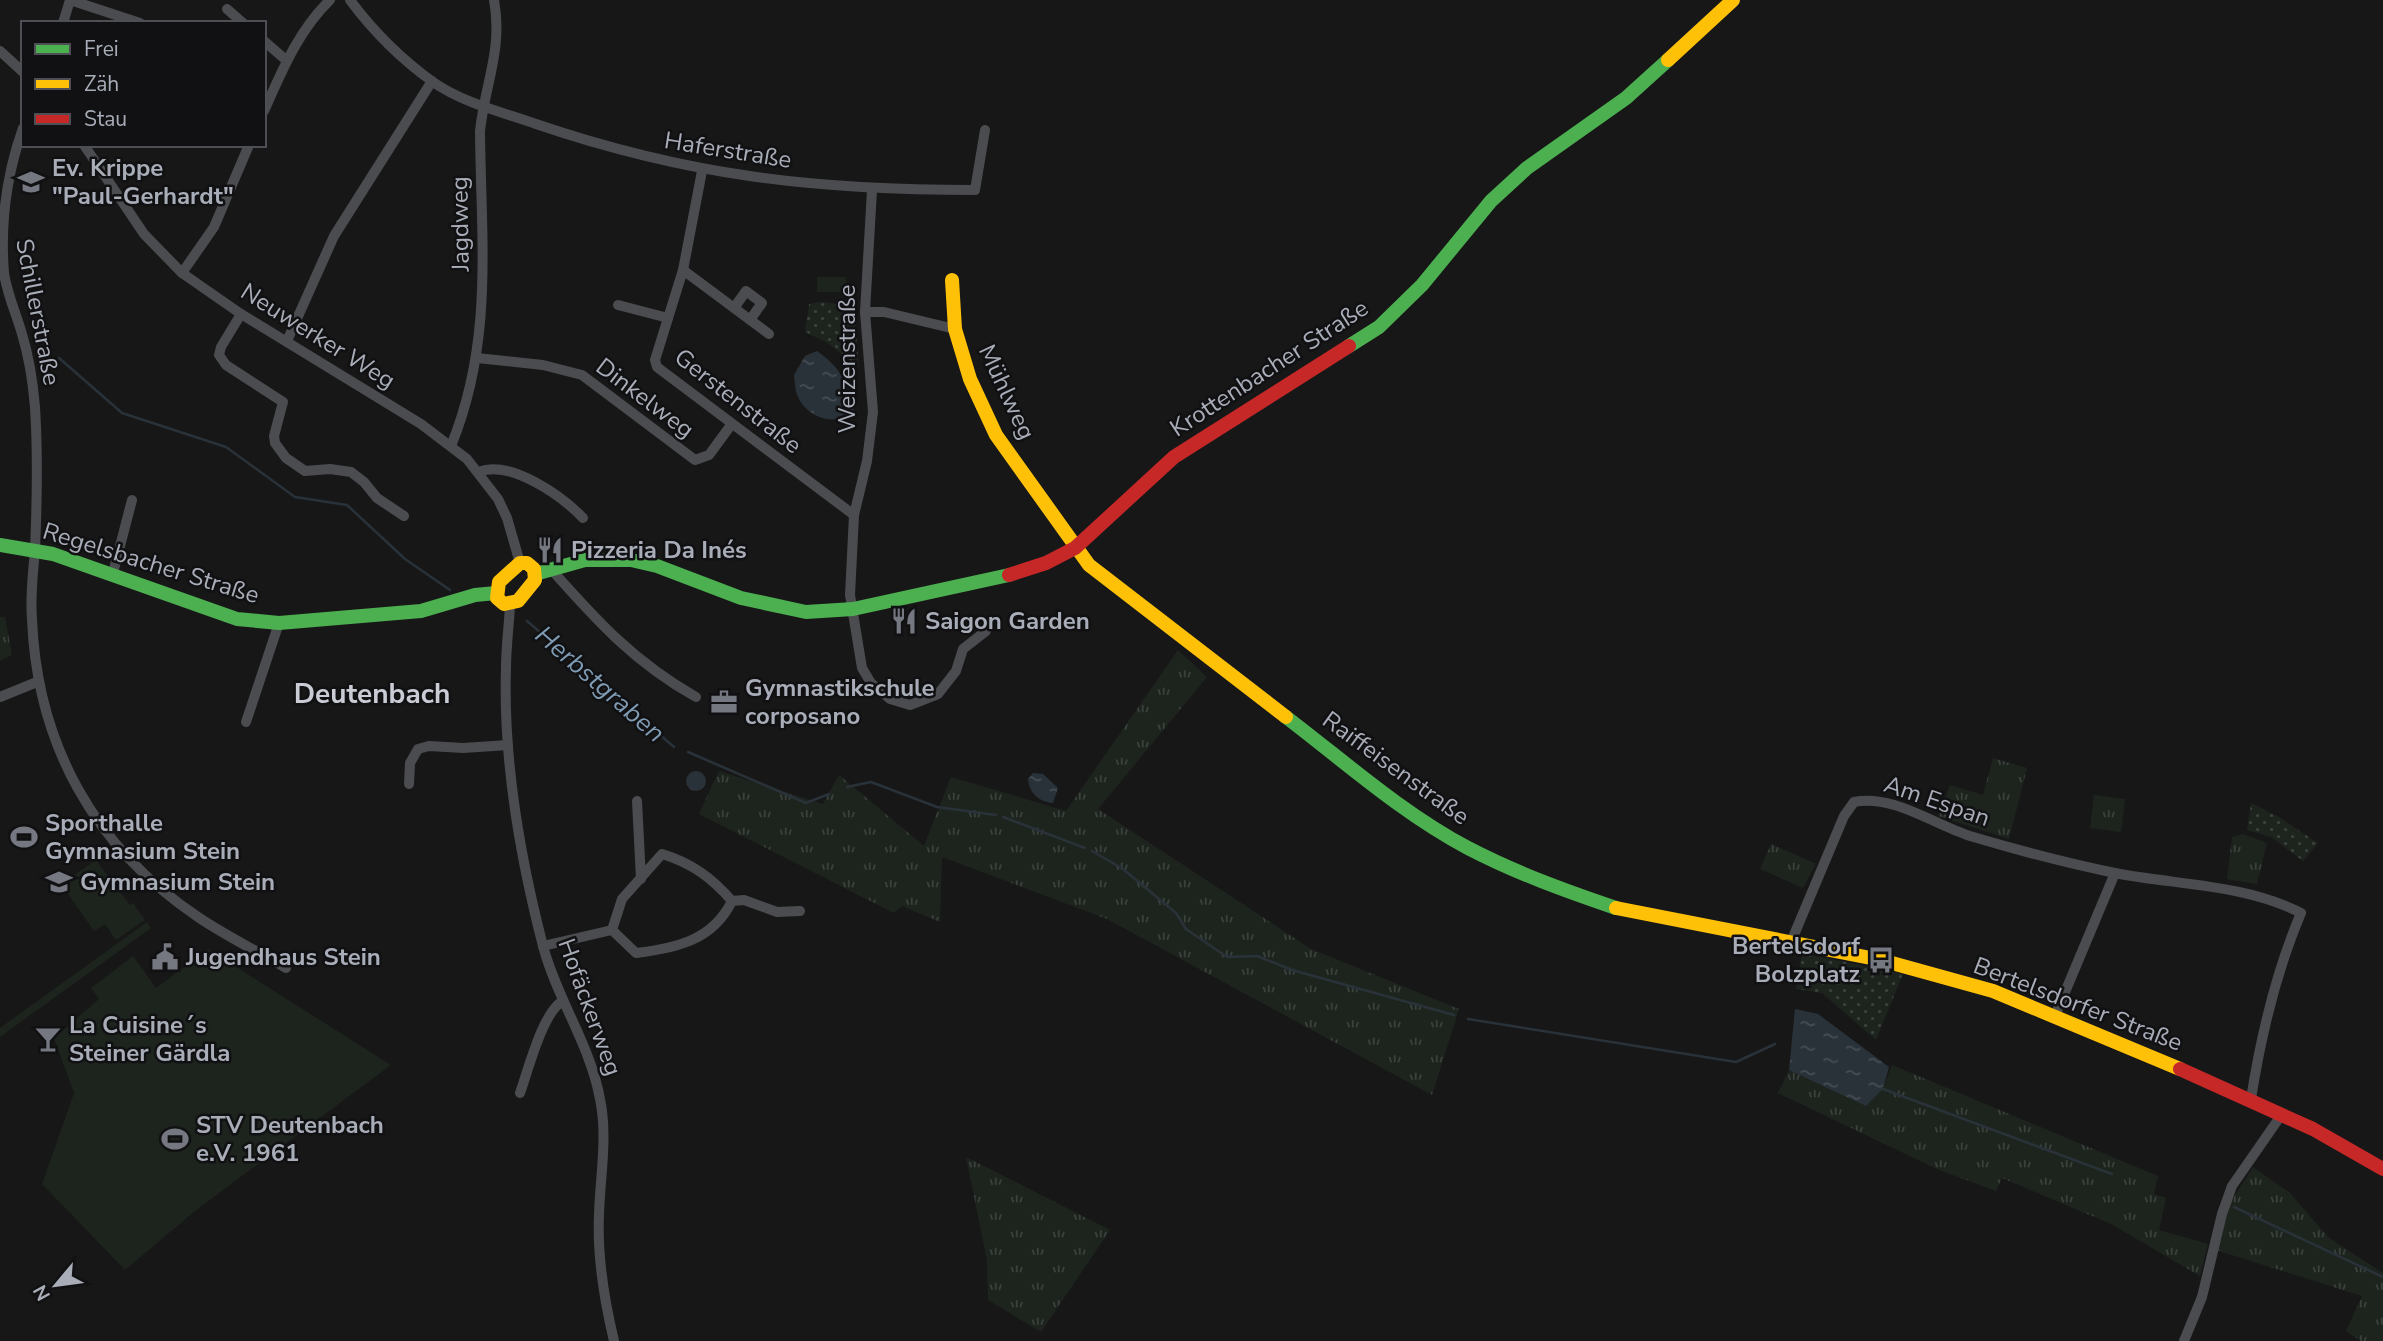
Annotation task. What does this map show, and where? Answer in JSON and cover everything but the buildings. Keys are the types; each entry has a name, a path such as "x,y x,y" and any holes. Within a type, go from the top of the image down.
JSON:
{"street":[{"path":"64,21 70,0 134,21"},
{"path":"266,106 286,60 311,18 330,0"},
{"name":"Haferstraße","path":"350,0 373,31 432,81 482,106 624,152 702,170 766,181 872,190 975,190 985,130"},
{"name":"Jagdweg","path":"451,446 472,388 482,316 480,131 482,106 496,56 494,0"},
{"name":"Krottenbacher Straße","path":"1075,548 1174,457 1379,327 1422,285 1491,201 1527,168 1626,98 1733,0"},
{"path":"227,9 241,21"},
{"path":"266,43 286,60"},
{"path":"0,51 21,70"},
{"path":"287,341 334,236 432,81"},
{"name":"Schillerstraße","path":"21,134 3,192 0,231 4,273 23,335 34,406 35,549 31,618 37,682 64,763 112,839 141,870 199,917 286,968"},
{"name":"Neuwerker Weg","path":"85,147 144,234 182,274 451,446 479,472 507,518 520,563"},
{"path":"182,274 223,209 249,147"},
{"name":"Gerstenstraße","path":"702,170 683,270 655,360 657,367 855,516"},
{"name":"Weizenstraße","path":"872,190 865,312 873,412 867,461 855,516 850,595 862,668 871,683 890,699 910,705 937,694 956,671 963,649 986,631"},
{"path":"683,270 769,334"},
{"name":"Mühlweg","path":"952,280 955,329 970,379 996,435 1075,548"},
{"path":"734,308 746,291 762,303 750,320"},
{"path":"618,305 668,318"},
{"path":"865,312 884,312 955,329"},
{"path":"241,314 221,347 220,359 283,402 274,436 279,451 292,464 306,471 330,469 351,472 377,498 404,516"},
{"name":"Dinkelweg","path":"477,358 543,365 582,374 695,460 709,455 731,425"},
{"path":"479,472 490,467 514,472 554,494 583,518"},
{"path":"113,573 132,500"},
{"name":"Regelsbacher Straße","path":"0,545 35,549 113,573 237,619 279,623 421,611 475,595 496,593"},
{"path":"536,574 531,565 520,563 499,582 496,593 500,602 510,604 526,593 536,574 550,568 585,560 631,560 657,566 741,598 806,612 853,609 1018,573 1075,548"},
{"name":"Raiffeisenstraße","path":"1075,548 1089,565 1403,807 1467,847 1543,883 1631,913 1738,934"},
{"path":"550,568 616,641 663,678 696,697"},
{"name":"Hofäckerweg","path":"510,604 506,669 508,745 526,867 543,946 563,1002 586,1050 600,1099 603,1127 598,1239 601,1276 614,1341"},
{"path":"247,722 279,623"},
{"path":"0,697 37,682"},
{"path":"409,784 410,763 418,750 429,746 463,748 508,745"},
{"name":"Am Espan","path":"1791,942 1844,816 1854,802 1872,798 1969,835 2115,873 2275,899 2301,913 2284,952 2260,1043 2251,1099"},
{"path":"637,800 641,879"},
{"path":"611,930 622,899 663,854 680,859 713,878 732,901"},
{"path":"2055,1016 2115,873"},
{"path":"732,901 744,900 777,912 800,911"},
{"path":"611,930 636,953 667,950 703,936 723,920 732,901"},
{"path":"543,946 611,930"},
{"name":"Bertelsdorfer Straße","path":"1738,934 1881,960 1983,988 2251,1099 2383,1169"},
{"path":"520,1093 544,1026 557,1004 563,1002"},
{"path":"2184,1341 2202,1297 2218,1227 2232,1186 2282,1114"}],"green space":[{"path":"817,277 846,277 846,292 817,292"},
{"path":"821,302 854,306 859,367 826,342 805,332 809,304"},
{"path":"0,617 5,617 12,655 0,661"},
{"path":"1178,650 1207,677 1098,809 1311,949 1459,1009 1432,1095 1107,919 942,857 940,922 902,906 894,913 699,814 719,771 823,804 839,775 924,846 951,777 1066,811"},
{"path":"1993,758 2027,768 2009,839 1938,816 1950,785 1983,795"},
{"path":"2094,795 2125,799 2121,832 2090,828"},
{"path":"2251,803 2279,817 2318,843 2303,861 2271,837 2247,830"},
{"path":"2243,834 2267,843 2257,884 2227,879 2232,837"},
{"path":"1771,844 1816,864 1803,888 1760,869"},
{"path":"96,860 130,905 133,903 145,920 116,940 105,924 94,931 61,884"},
{"path":"147,922 151,928 0,1037 0,1028"},
{"name":"STV Deutenbach e.V. 1961","path":"208,949 391,1065 195,1211 125,1270 42,1184 74,1093 54,1038 99,999 91,988 133,956 156,988"},
{"path":"1802,953 1903,974 1876,1040 1822,993 1796,989"},
{"path":"1892,1065 2158,1176 2154,1194 2166,1198 2159,1230 2208,1244 2200,1276 2111,1224 2002,1178 1996,1191 1939,1170 1778,1093 1789,1070 1866,1106 1883,1089"},
{"path":"966,1157 1110,1230 1041,1332 988,1300 987,1260"},
{"path":"2253,1167 2290,1193 2329,1238 2383,1273 2383,1341 2361,1341 2346,1331 2362,1296 2216,1250 2231,1202"}],"water":[{"path":"817,351 838,370 845,384 854,411 847,416 839,419 823,418 809,411 798,397 794,375 805,356"},
{"path":"696,771 703,774 706,781 703,788 696,791 689,788 686,781 689,774"},
{"path":"1033,773 1043,774 1058,788 1053,803 1043,801 1033,792 1028,779"},
{"path":"1795,1009 1818,1014 1889,1067 1883,1089 1866,1106 1789,1070"}],"waterway":[{"name":"Herbstgraben","path":"59,358 122,413 226,447 295,497 347,505 405,559 450,590"},
{"name":"Herbstgraben","path":"527,621 674,747"},
{"name":"Herbstgraben","path":"688,752 806,803 829,794"},
{"path":"847,787 871,782 937,807 996,815"},
{"path":"1003,817 1085,848"},
{"path":"1092,851 1123,869 1176,913 1186,929 1227,957 1257,956 1292,970 1454,1015"},
{"path":"1468,1019 1736,1062 1775,1044"},
{"path":"1883,1089 2112,1174"},
{"path":"2234,1207 2383,1277"}],"traffic: fast":[{"path":"1349,346 1379,327 1422,285 1491,201 1527,168 1626,98 1668,60"},
{"path":"0,545 53,554 237,619 279,623 421,611 475,595 496,593"},
{"path":"535,574 585,560 631,560 657,566 741,598 806,612 853,609 1009,575"},
{"path":"1286,717 1374,786 1420,819 1468,848 1523,873 1616,908"}],"traffic: slow":[{"path":"1668,60 1733,0"},
{"path":"952,280 955,329 970,379 996,435 1089,565 1286,717"},
{"path":"520,563 527,563 534,569 535,580 518,601 504,604 497,598 499,582 520,563"},
{"path":"1616,908 1881,960 1993,991 2180,1069"}],"traffic: jam":[{"path":"1009,575 1046,563 1075,548 1174,457 1349,346"},
{"path":"2180,1069 2313,1129 2383,1169"}],"place":[{"name":"Ev. Krippe \"Paul-Gerhardt\"","path":"31,182"},
{"name":"Pizzeria Da Inés","path":"550,550"},
{"name":"Saigon Garden","path":"904,621"},
{"name":"Gymnastikschule corposano","path":"724,702"},
{"name":"Sporthalle Gymnasium Stein","path":"24,837"},
{"name":"Gymnasium Stein","path":"59,882"},
{"name":"Jugendhaus Stein","path":"165,957"},
{"name":"Bertelsdorf Bolzplatz","path":"1881,960"},
{"name":"La Cuisine´s Steiner Gärdla","path":"48,1039"},
{"name":"STV Deutenbach e.V. 1961","path":"175,1139"}],"district":[{"name":"Deutenbach","path":"372,694"}]}
